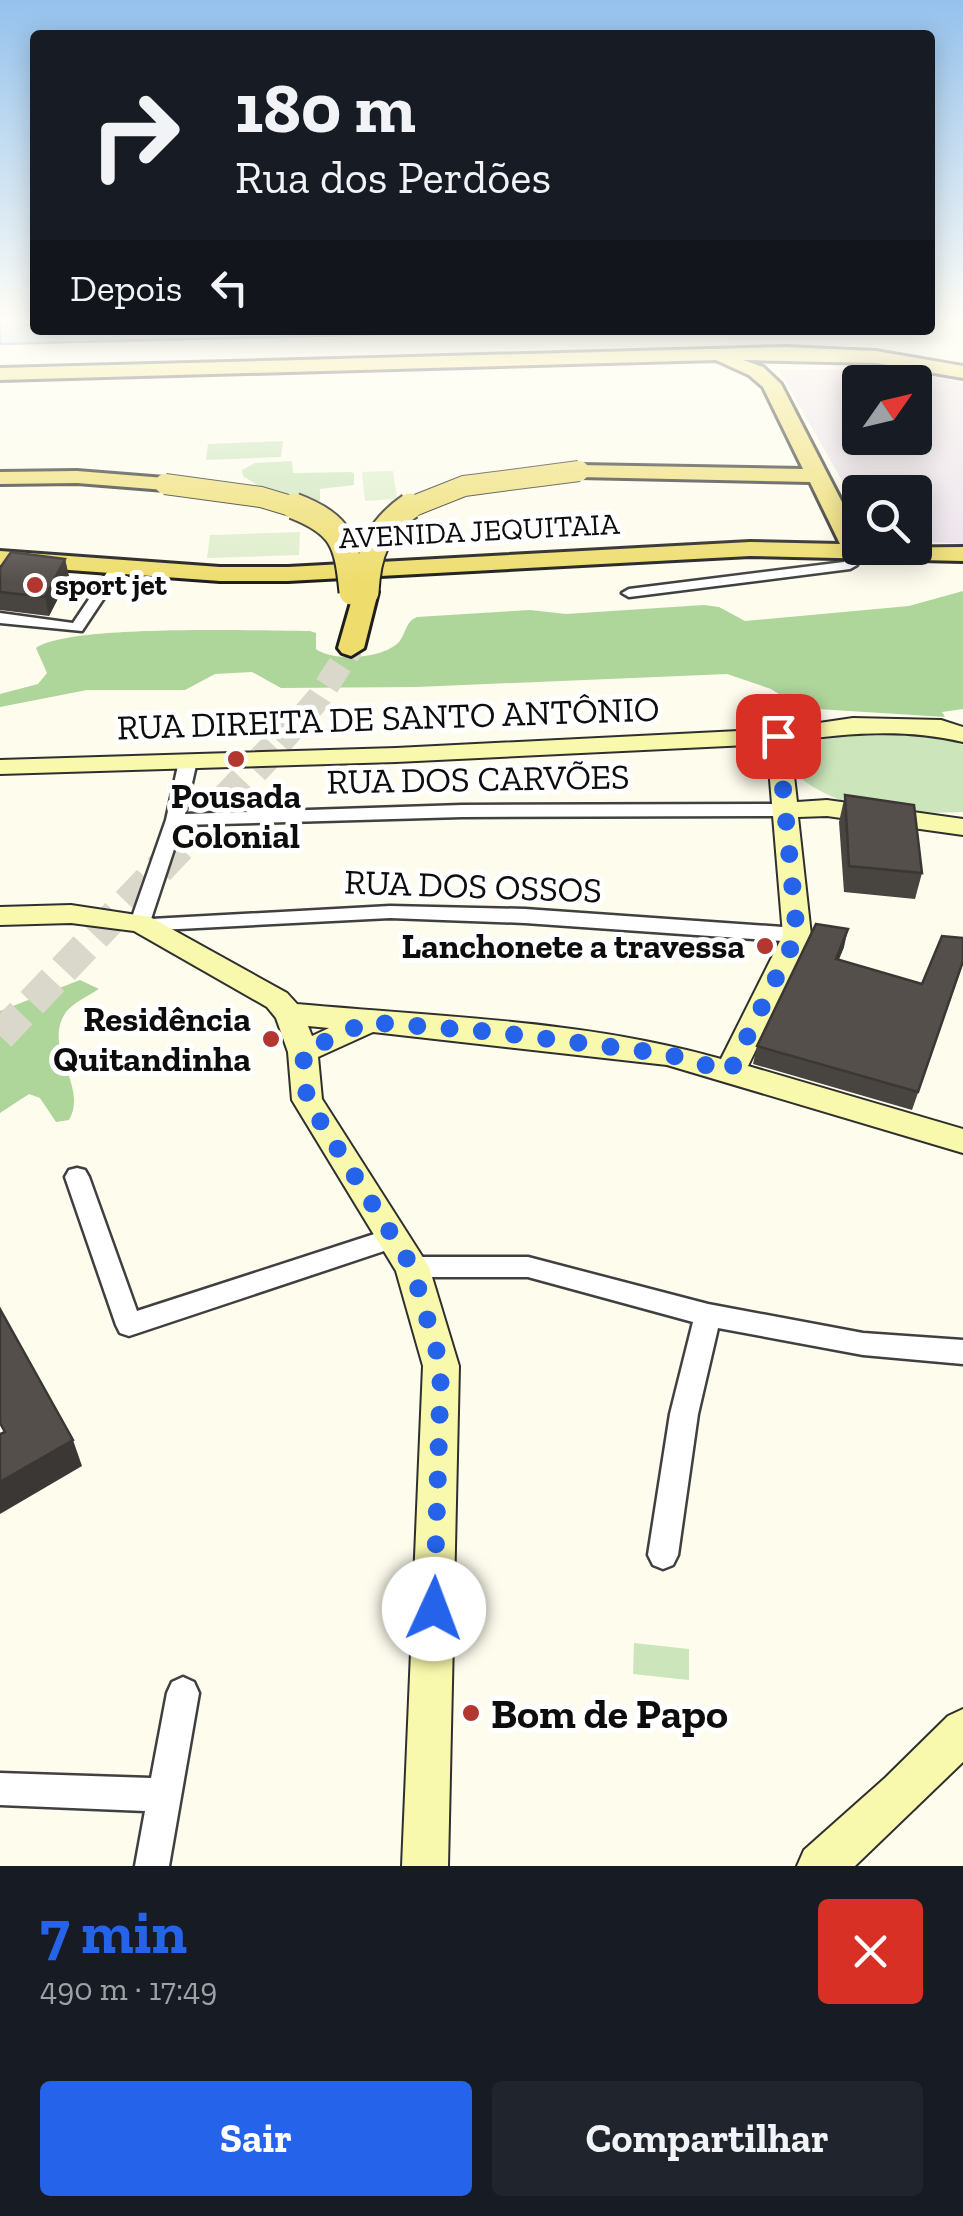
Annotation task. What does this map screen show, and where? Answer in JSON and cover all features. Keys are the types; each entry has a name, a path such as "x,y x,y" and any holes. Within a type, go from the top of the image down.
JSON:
{"main road":[{"path":"784,408 842,523"},
{"path":"353,638 359,592 373,545 383,528 414,504 482,482 580,471 819,476"},
{"path":"0,478 77,477 165,484 277,502 319,518 344,544 359,592"},
{"name":"AVENIDA JEQUITAIA","path":"0,558 116,568 288,574 697,551 842,550"},
{"name":"AVENIDA JEQUITAIA","path":"932,553 963,554"}],"street":[{"path":"628,593 846,565"},
{"path":"0,618 77,628 116,568"},
{"name":"RUA DIREITA DE SANTO ANTÔNIO","path":"0,767 778,736 854,725 941,728 963,734"},
{"path":"730,1072 797,935 778,736"},
{"path":"144,924 188,761"},
{"path":"783,810 827,808 963,826"},
{"name":"RUA DOS CARVÕES","path":"175,820 462,810 783,810"},
{"name":"RUA DOS OSSOS","path":"144,924 390,912 525,916 797,935"},
{"path":"0,916 71,914 144,924 277,1000 289,1014 303,1052 307,1100 403,1252 441,1366 425,1866"},
{"path":"289,1014 494,1032 667,1054 963,1141"},
{"path":"303,1052 367,1022"},
{"path":"77,1177 128,1326 403,1252 528,1268 708,1315 863,1344 963,1352"},
{"path":"663,1555 684,1414 708,1315"},
{"path":"152,1866 183,1693"},
{"path":"820,1866 901,1794 963,1731"},
{"path":"0,1789 164,1795"}],"shaded area":[{"path":"801,408 842,408 842,455 932,455 932,408 963,408 963,544 932,542 932,475 842,475 842,480"}],"green space":[{"path":"283,441 281,457 206,460 208,444"},
{"path":"292,461 293,473 354,473 354,485 320,489 320,501 315,502 257,485 243,476 242,470 255,463"},
{"path":"393,471 397,499 365,501 362,472"},
{"path":"300,532 299,555 207,558 210,535"},
{"path":"963,591 963,709 942,712 945,717 801,708 771,689 727,674 416,687 281,688 252,672 215,674 185,690 87,690 0,707 0,694 38,684 47,673 36,648 86,635 167,630 310,631 316,633 316,649 334,656 358,657 392,648 417,617 530,610 566,614 704,605 719,607 745,621 909,606"},
{"path":"874,733 940,737 963,745 963,812 898,812 855,805 816,789 798,776 794,762 803,746 828,737"},
{"path":"80,980 99,989 69,1008 60,1026 61,1053 73,1093 74,1107 69,1120 56,1122 40,1098 29,1094 0,1113 0,1011"},
{"path":"634,1643 689,1649 689,1680 633,1674"}],"building":[{"path":"11,552 65,559 45,597 0,592 0,568"},
{"path":"845,795 914,805 922,873 849,866"},
{"path":"816,924 848,929 836,959 922,984 942,936 963,938 963,961 918,1092 757,1046"},
{"path":"0,1309 73,1440 0,1482 0,1434 5,1432 0,1423"}],"tunnel":[{"path":"280,743 318,699 351,648"},
{"path":"0,1036 282,740"}],"place":[{"name":"sport jet","path":"35,585"},
{"name":"Pousada Colonial","path":"236,759"},
{"name":"Lanchonete a travessa","path":"765,946"},
{"name":"Residência Quitandinha","path":"271,1039"},
{"name":"Bom de Papo","path":"471,1713"}],"route":[{"path":"434,1609 441,1366 412,1267 307,1100 303,1052 367,1022 581,1042 667,1054 730,1072 797,935 778,736"}]}
